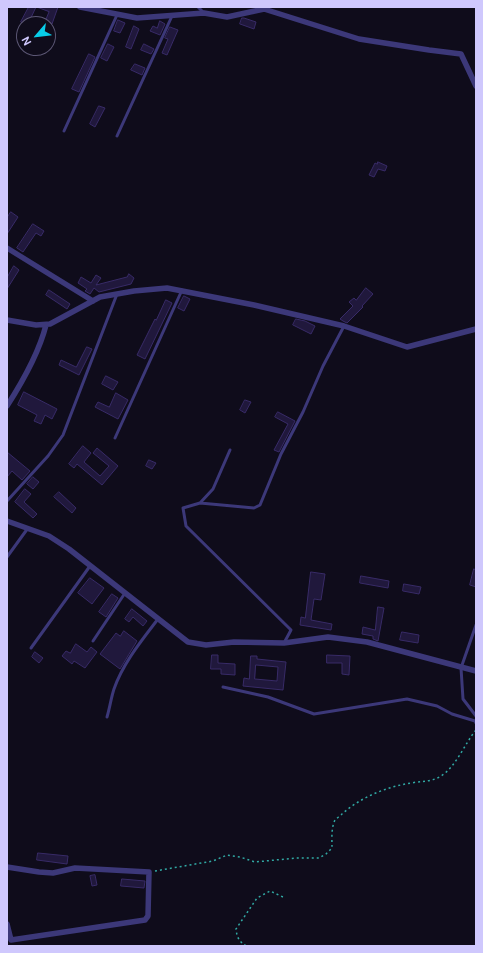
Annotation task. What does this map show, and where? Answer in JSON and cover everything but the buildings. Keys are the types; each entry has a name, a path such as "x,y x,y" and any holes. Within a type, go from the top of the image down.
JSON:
{"street":[{"path":"80,7 138,18 204,13 227,16 256,8 264,9 359,39 461,54 476,86"},
{"path":"7,248 93,301"},
{"path":"7,320 36,325 46,325 62,319 100,297 167,288 254,305 344,326 407,347 476,329"},
{"path":"7,406 32,362 46,325"},
{"path":"7,521 49,536 69,549 188,642 206,645 234,642 284,643 328,637 367,642 476,672"},
{"path":"7,867 53,873 75,868 149,872 148,916 145,920 9,940 7,924"}],"lane":[{"path":"198,7 204,13"},
{"path":"64,131 118,15"},
{"path":"117,136 172,16"},
{"path":"115,438 182,290"},
{"path":"7,501 48,456 63,435 117,294"},
{"path":"284,643 291,630 186,526 183,508 200,503 254,508 260,505 281,454 344,326"},
{"path":"200,503 213,489 230,450"},
{"path":"7,557 28,528"},
{"path":"31,648 90,566"},
{"path":"93,641 125,594"},
{"path":"107,716 115,688 123,671 140,643 158,619"},
{"path":"476,625 461,668 463,699 476,716"},
{"path":"222,686 268,697 314,714 407,699 437,706 452,714 475,721 476,723"}],"path":[{"path":"149,872 213,861 227,856 240,857 255,862 296,858 319,858 332,848 332,834 335,820 352,805 371,795 393,787 412,782 432,780 442,776 455,762 476,730"},
{"path":"246,946 239,941 236,929 257,898 270,891 283,896"}]}
